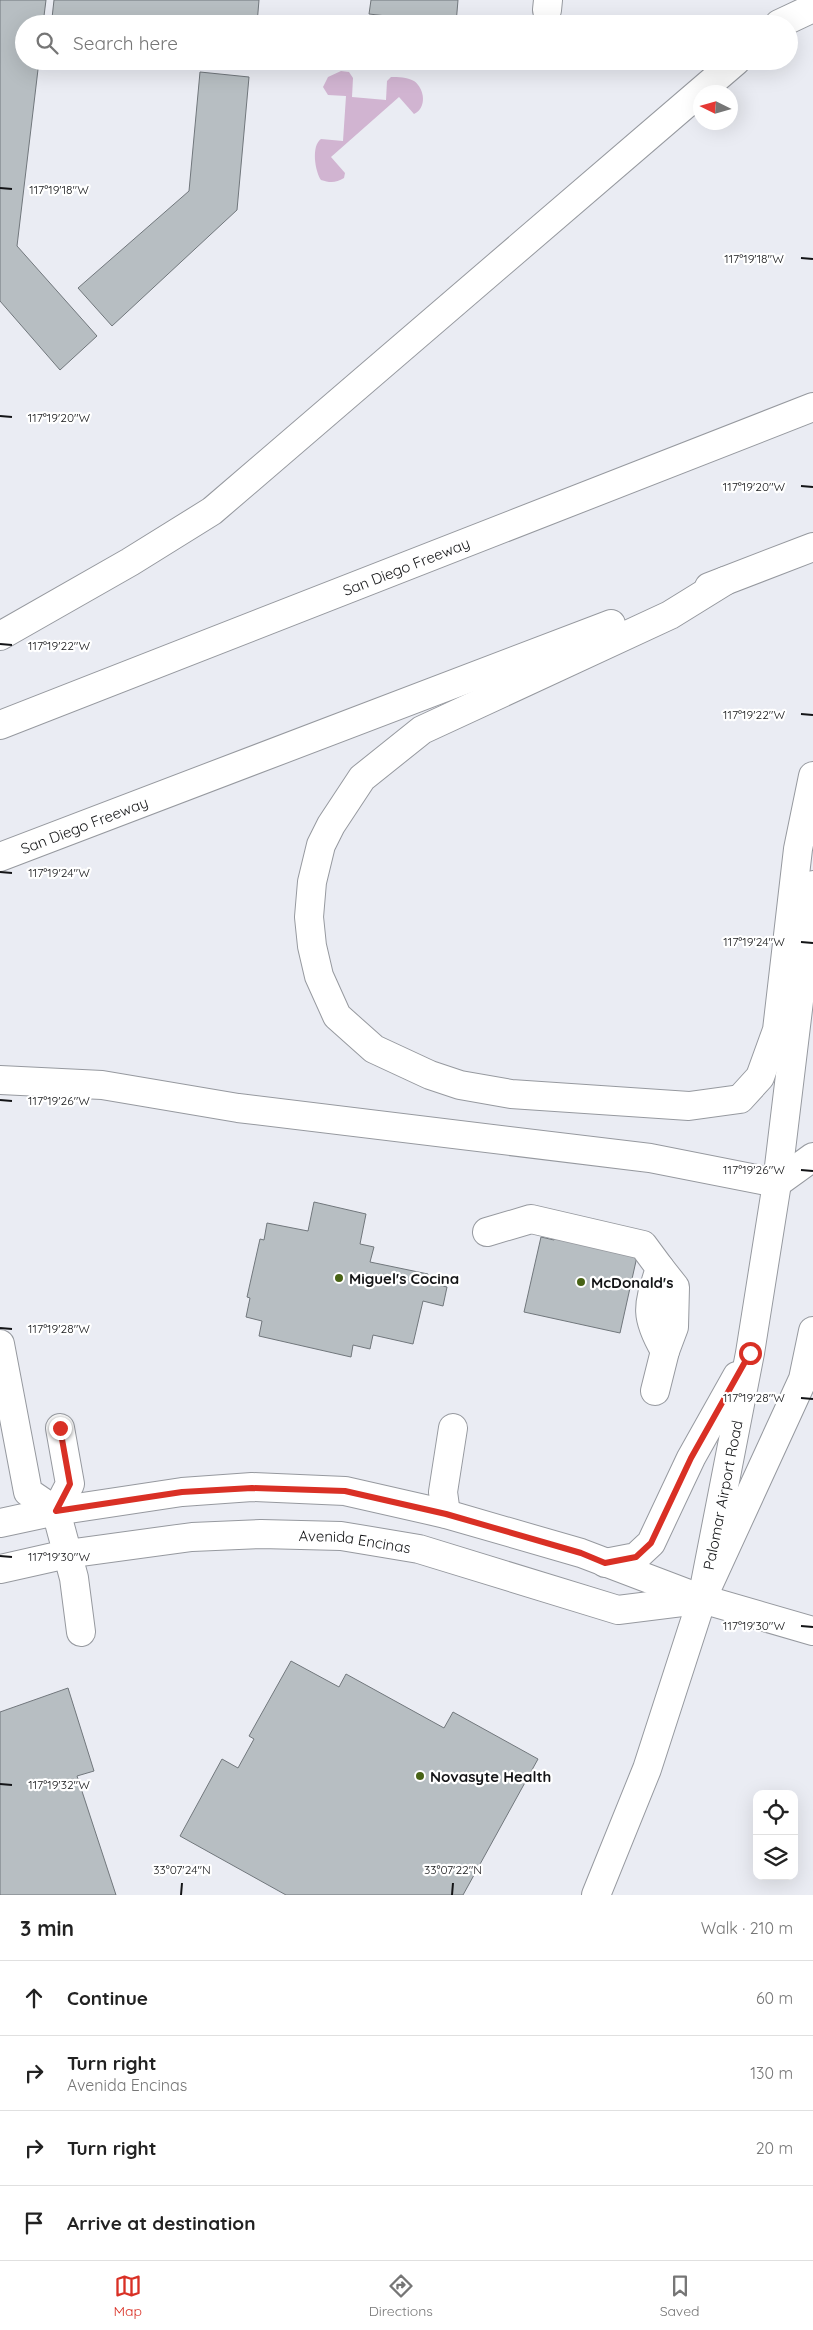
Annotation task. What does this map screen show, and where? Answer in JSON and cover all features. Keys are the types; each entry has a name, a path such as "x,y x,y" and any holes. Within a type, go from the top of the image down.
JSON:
{"main road":[{"path":"798,15 813,8"},
{"path":"0,636 130,562 212,511 726,70"},
{"name":"San Diego Freeway","path":"0,725 813,407"},
{"name":"San Diego Freeway","path":"0,857 813,547"},
{"path":"725,581 670,615 422,730 362,778 328,832 322,845 312,882 309,917 312,946 319,976 337,1016 374,1049 430,1075 460,1085 511,1094 689,1106 740,1099 760,1077 777,1030 798,849 813,776"},
{"name":"Palomar Airport Road","path":"702,1599 750,1353 777,1183 813,885"},
{"path":"0,1080 102,1085 238,1108 650,1158 777,1183 813,1156"},
{"path":"487,1232 530,1219 643,1245 660,1268 650,1302 652,1329 665,1351 655,1391"},
{"name":"Palomar Airport Road","path":"599,1887 647,1769 702,1599 803,1379 813,1331"},
{"path":"0,1344 28,1492 56,1511 74,1578 82,1632"},
{"path":"605,1563 636,1557 651,1543 691,1458 750,1353"},
{"path":"56,1511 70,1484 60,1428"},
{"path":"446,1514 443,1492 453,1428"},
{"name":"Avenida Encinas","path":"0,1522 56,1511 182,1492 252,1488 345,1491 446,1514 581,1553 702,1599 813,1631"},
{"name":"Avenida Encinas","path":"0,1569 67,1554 192,1537 261,1534 342,1536 419,1549 618,1610 702,1599"}],"shaded area":[{"path":"341,71 349,72 353,78 352,97 386,100 387,81 391,77 400,77 418,84 422,93 423,103 414,114 399,97 331,157 345,173 344,178 336,182 330,182 321,180 316,165 315,153 318,142 321,139 343,141 346,96 328,95 323,87 328,77"}],"building":[{"path":"0,0 46,0 44,15 15,15 15,70 38,70 17,246 97,336 60,370 0,301"},
{"path":"54,0 259,0 258,15 52,15"},
{"path":"371,0 458,0 457,15 369,14"},
{"path":"200,72 249,77 237,210 112,326 78,288 189,191"},
{"name":"Miguel's Cocina","path":"314,1202 366,1214 360,1244 374,1247 370,1262 428,1274 426,1282 447,1287 443,1306 423,1301 413,1344 373,1335 370,1349 353,1345 351,1357 259,1336 262,1321 246,1317 250,1298 247,1297 260,1239 264,1240 267,1223 308,1231"},
{"name":"McDonald's","path":"556,1229 638,1252 620,1333 524,1312 541,1237 554,1240"},
{"path":"291,1661 339,1687 346,1674 444,1728 453,1712 538,1759 463,1895 286,1895 180,1836 222,1759 238,1768 254,1739 249,1736"},
{"path":"68,1688 94,1771 77,1776 116,1895 0,1895 0,1712"}],"place":[{"name":"Miguel's Cocina","path":"339,1278"},
{"name":"McDonald's","path":"581,1282"},
{"name":"Novasyte Health","path":"420,1776"}],"route":[{"path":"60,1428 70,1484 56,1511 182,1492 252,1488 345,1491 446,1514 581,1553 605,1563 636,1557 651,1543 691,1458 750,1353"}]}
